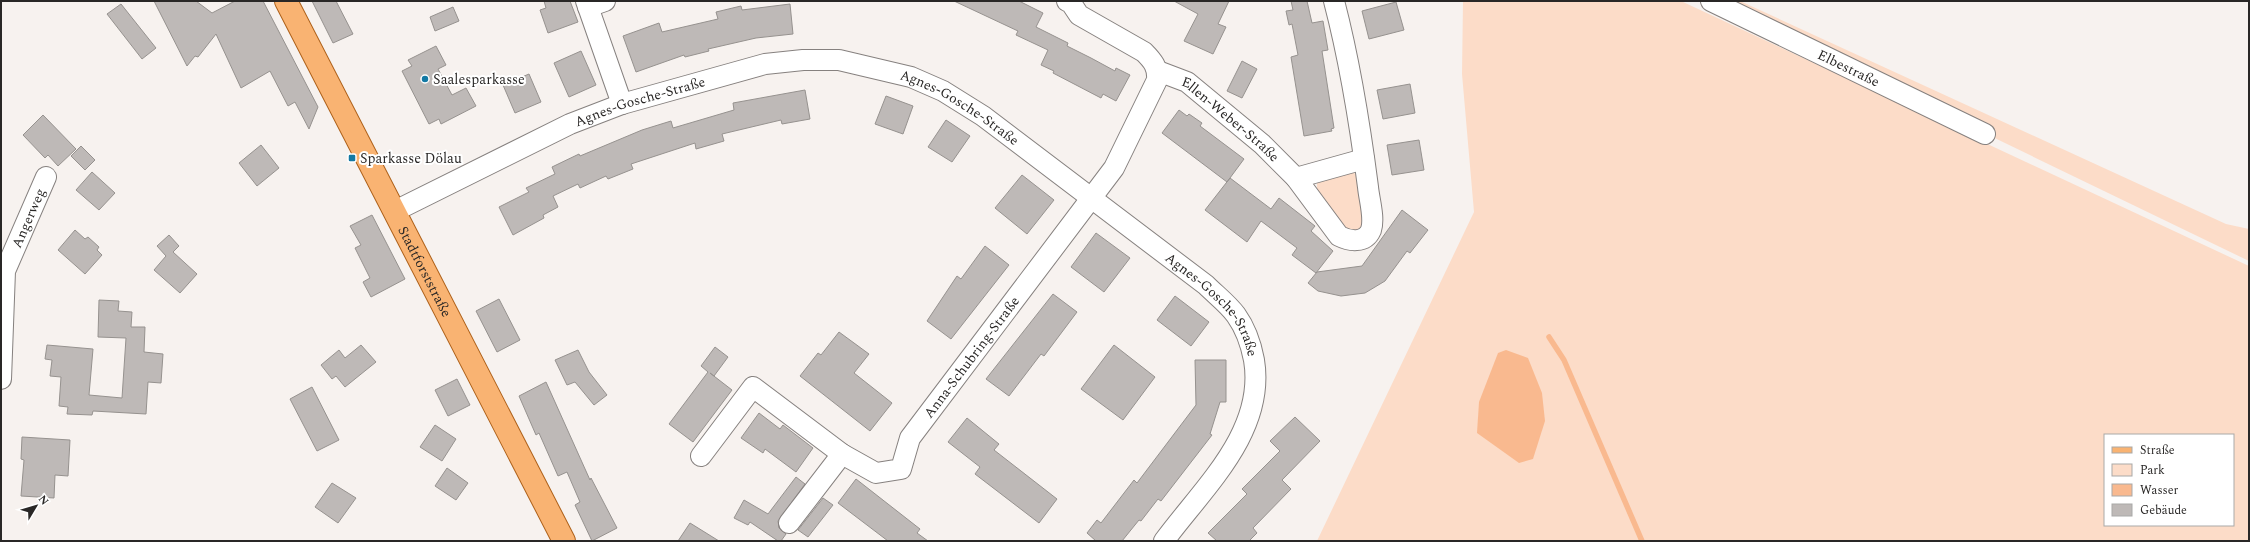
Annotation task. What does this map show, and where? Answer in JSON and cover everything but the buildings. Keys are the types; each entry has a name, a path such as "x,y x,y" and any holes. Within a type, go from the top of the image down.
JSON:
{"main road":[{"name":"Stadtforststraße","path":"286,1 564,541"}],"street":[{"name":"Ellen-Weber-Straße","path":"1091,198 1118,161 1158,80 1158,71 1187,82 1262,144 1296,178 1339,236 1347,240 1357,240 1366,236 1371,229 1371,210 1364,159 1341,29 1334,1"},
{"name":"Elbestraße","path":"1712,1 1985,134"},
{"path":"1070,2 1079,15 1144,52 1153,60 1158,71"},
{"path":"593,3 622,104"},
{"name":"Agnes-Gosche-Straße","path":"395,212 570,124 622,104 765,64 803,60 838,60 911,76 943,91 983,116 1091,198 1222,300 1236,315 1246,333 1252,349 1255,367 1255,395 1251,413 1233,450 1164,541"},
{"path":"1296,178 1364,159"},
{"name":"Angerweg","path":"1,379 5,271 46,177"},
{"name":"Anna-Schubring-Straße","path":"702,456 753,387 842,454 876,473 901,469 910,438 1091,198"},
{"path":"789,523 842,454"}],"green space":[{"path":"1463,1 1681,1 2249,266 2249,541 1317,541 1474,212 1462,74"},
{"path":"1711,1 1740,1 2226,224 2249,229 2249,261"},
{"path":"1353,172 1361,179 1363,219 1361,229 1355,232 1347,231 1317,193 1317,182"}],"water":[{"path":"1506,350 1528,358 1542,393 1545,421 1533,459 1519,463 1477,433 1479,402 1498,353"}],"waterway":[{"path":"1549,337 1564,360 1642,541"}],"place":[{"name":"Saalesparkasse","path":"425,79"},
{"name":"Sparkasse Dölau","path":"352,158"}]}
